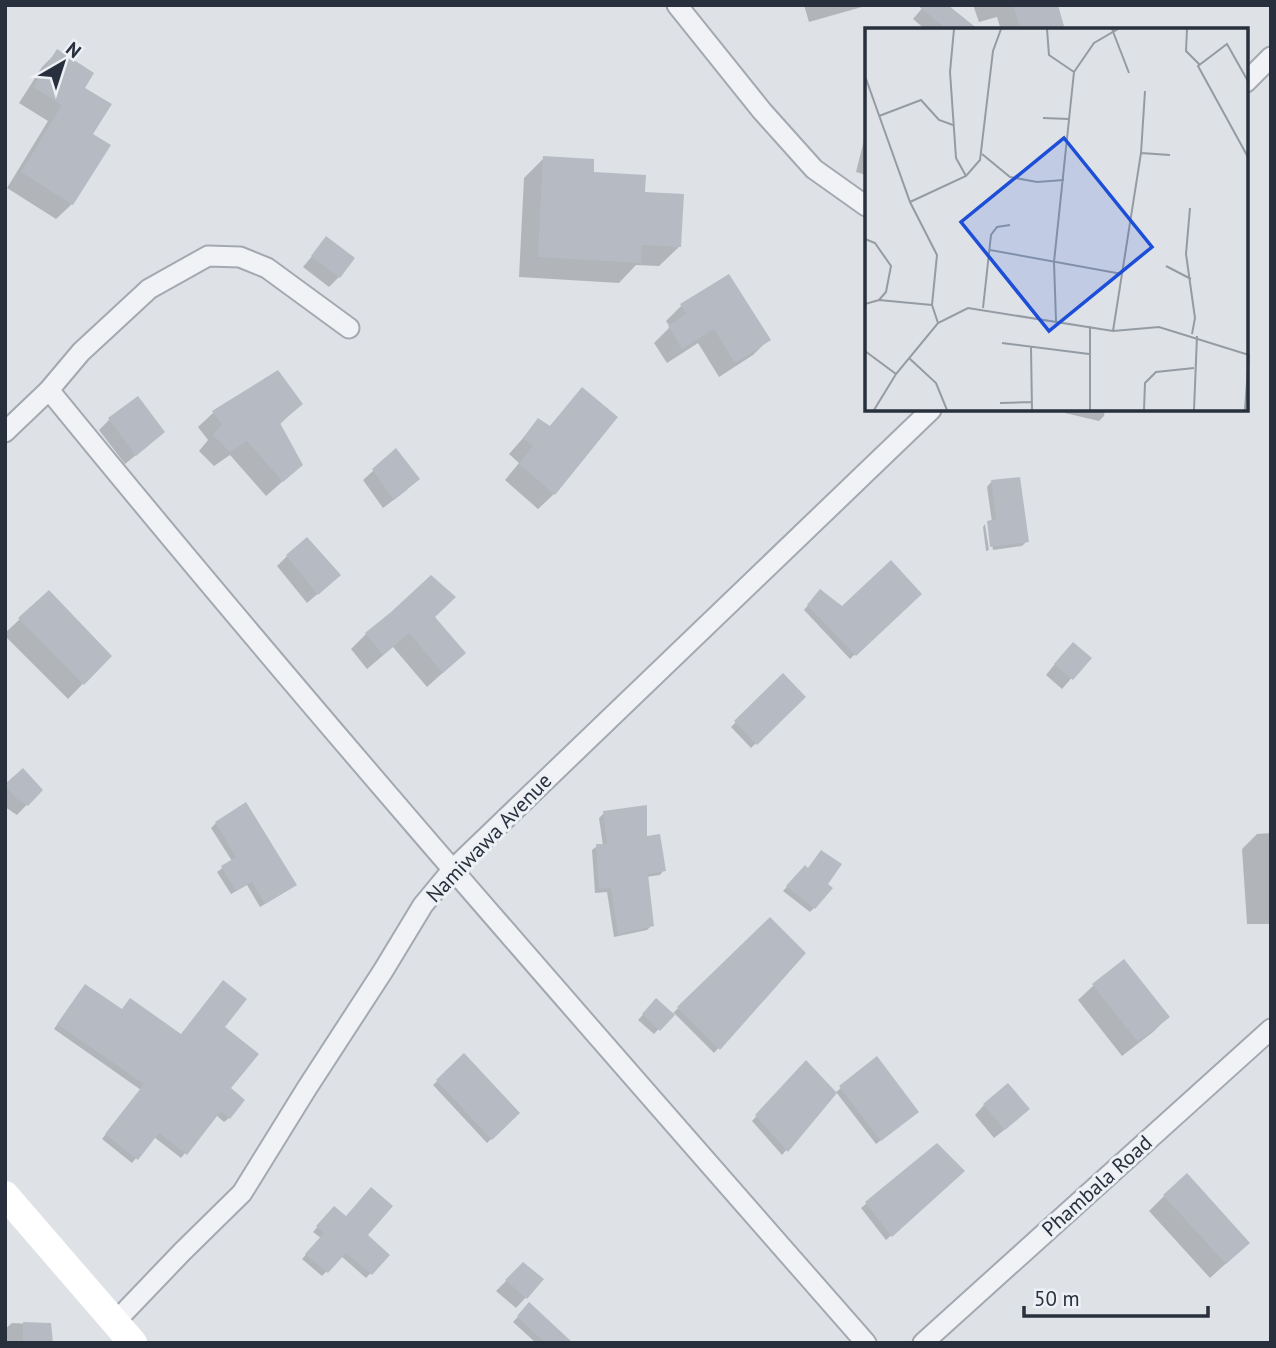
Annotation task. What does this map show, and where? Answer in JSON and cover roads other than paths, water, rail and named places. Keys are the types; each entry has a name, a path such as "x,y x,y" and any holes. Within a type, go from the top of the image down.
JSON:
{"street":[{"path":"677,5 762,111 814,169 865,205"},
{"path":"1248,80 1271,57"},
{"path":"5,432 49,390 81,352 149,289 208,256 240,257 267,268 349,328"},
{"path":"49,390 173,541 452,870 866,1343"},
{"name":"Namiwawa Avenue","path":"124,1332 182,1252 242,1193 423,905 452,870 930,411"},
{"name":"Phambala Road","path":"923,1343 1271,1029"},
{"path":"5,1195 124,1332"}]}
